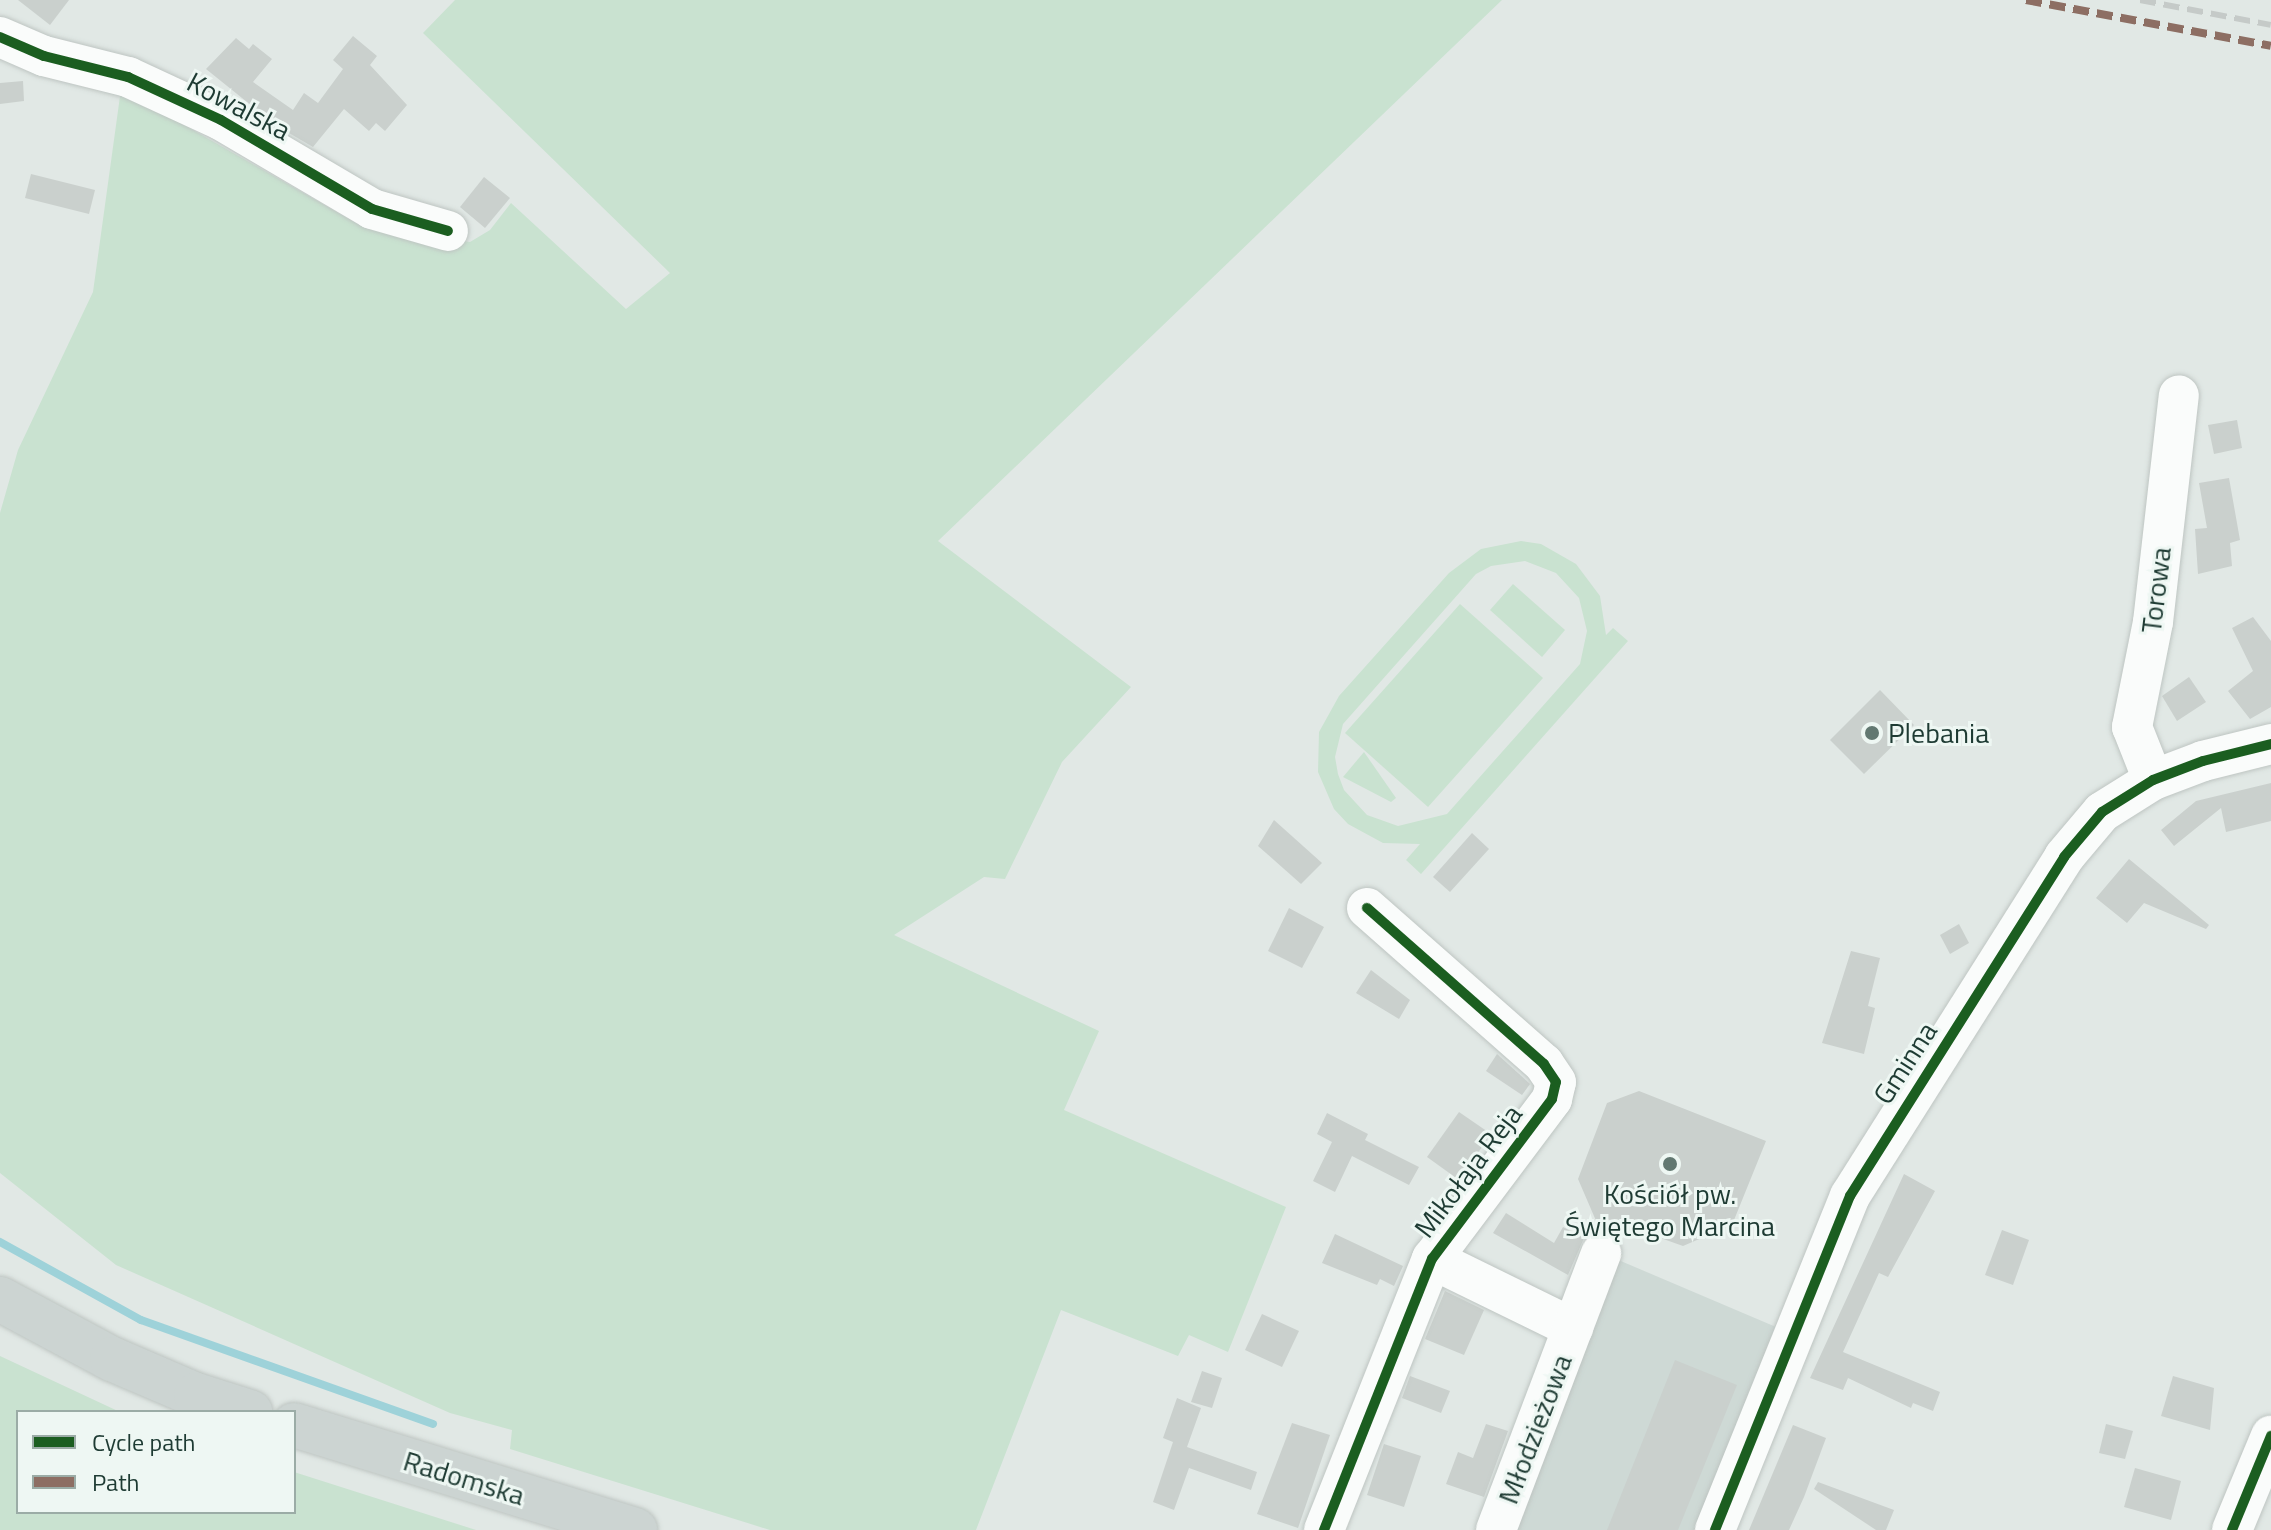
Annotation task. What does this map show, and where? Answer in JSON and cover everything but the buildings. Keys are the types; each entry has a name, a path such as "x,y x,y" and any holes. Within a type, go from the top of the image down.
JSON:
{"main road":[{"path":"0,1299 112,1359 196,1395 244,1410"},
{"name":"Radomska","path":"296,1426 635,1530"}],"street":[{"name":"Kowalska","path":"5,48 128,77 221,120 372,209 448,231"},
{"name":"Torowa","path":"2153,780 2132,727 2153,622 2179,395"},
{"name":"Gminna","path":"1715,1530 1850,1196 2064,857 2102,812 2153,780 2203,761 2271,744"},
{"name":"Mikołaja Reja","path":"1324,1530 1432,1259 1552,1099 1556,1082 1544,1064 1367,908"},
{"name":"Młodzieżowa","path":"1496,1530 1601,1253"},
{"name":"Młodzieżowa","path":"1432,1259 1573,1328"},
{"path":"2232,1530 2260,1491 2271,1436"}],"shaded area":[{"path":"1609,1256 1776,1327 1696,1530 1505,1530"}],"green space":[{"path":"455,0 1502,0 938,541 1131,687 1062,762 1005,879 984,877 894,935 1099,1031 1064,1110 1286,1207 1228,1352 1189,1335 1178,1356 1061,1310 976,1530 770,1530 510,1449 512,1430 450,1413 116,1265 0,1173 0,513 18,450 93,292 121,89 363,227 470,242 490,230 511,203 626,309 670,273 423,33"},
{"path":"1521,541 1541,544 1576,564 1600,596 1606,635 1613,628 1628,641 1421,874 1406,860 1420,844 1383,843 1348,824 1334,809 1318,772 1319,732 1339,696 1449,573 1481,549","holes":["1525,561 1556,573 1579,598 1587,631 1580,664 1447,814 1398,826 1367,815 1344,790 1338,774 1335,757 1343,724 1476,574 1491,566"]},
{"path":"1513,584 1565,630 1542,657 1490,610"},
{"path":"1460,604 1543,678 1428,807 1345,733"},
{"path":"1364,752 1396,798 1391,802 1343,777"},
{"path":"0,1356 116,1410 16,1410 16,1514 296,1514 296,1473 476,1530 0,1530"}],"waterway":[{"path":"0,1242 141,1320 433,1424"}],"railway":[{"path":"2140,0 2271,25"}],"marked path":[{"path":"2026,0 2271,46"}],"cycle path":[{"path":"0,37 44,56 128,77 221,120 372,209 448,231"},
{"path":"1715,1530 1850,1196 2064,857 2102,812 2153,780 2203,761 2271,744"},
{"path":"1324,1530 1432,1259 1552,1099 1556,1082 1544,1064 1367,908"},
{"path":"2232,1530 2271,1436"}],"place":[{"name":"Plebania","path":"1872,733"},
{"name":"Kościół pw. Świętego Marcina","path":"1670,1164"}]}
